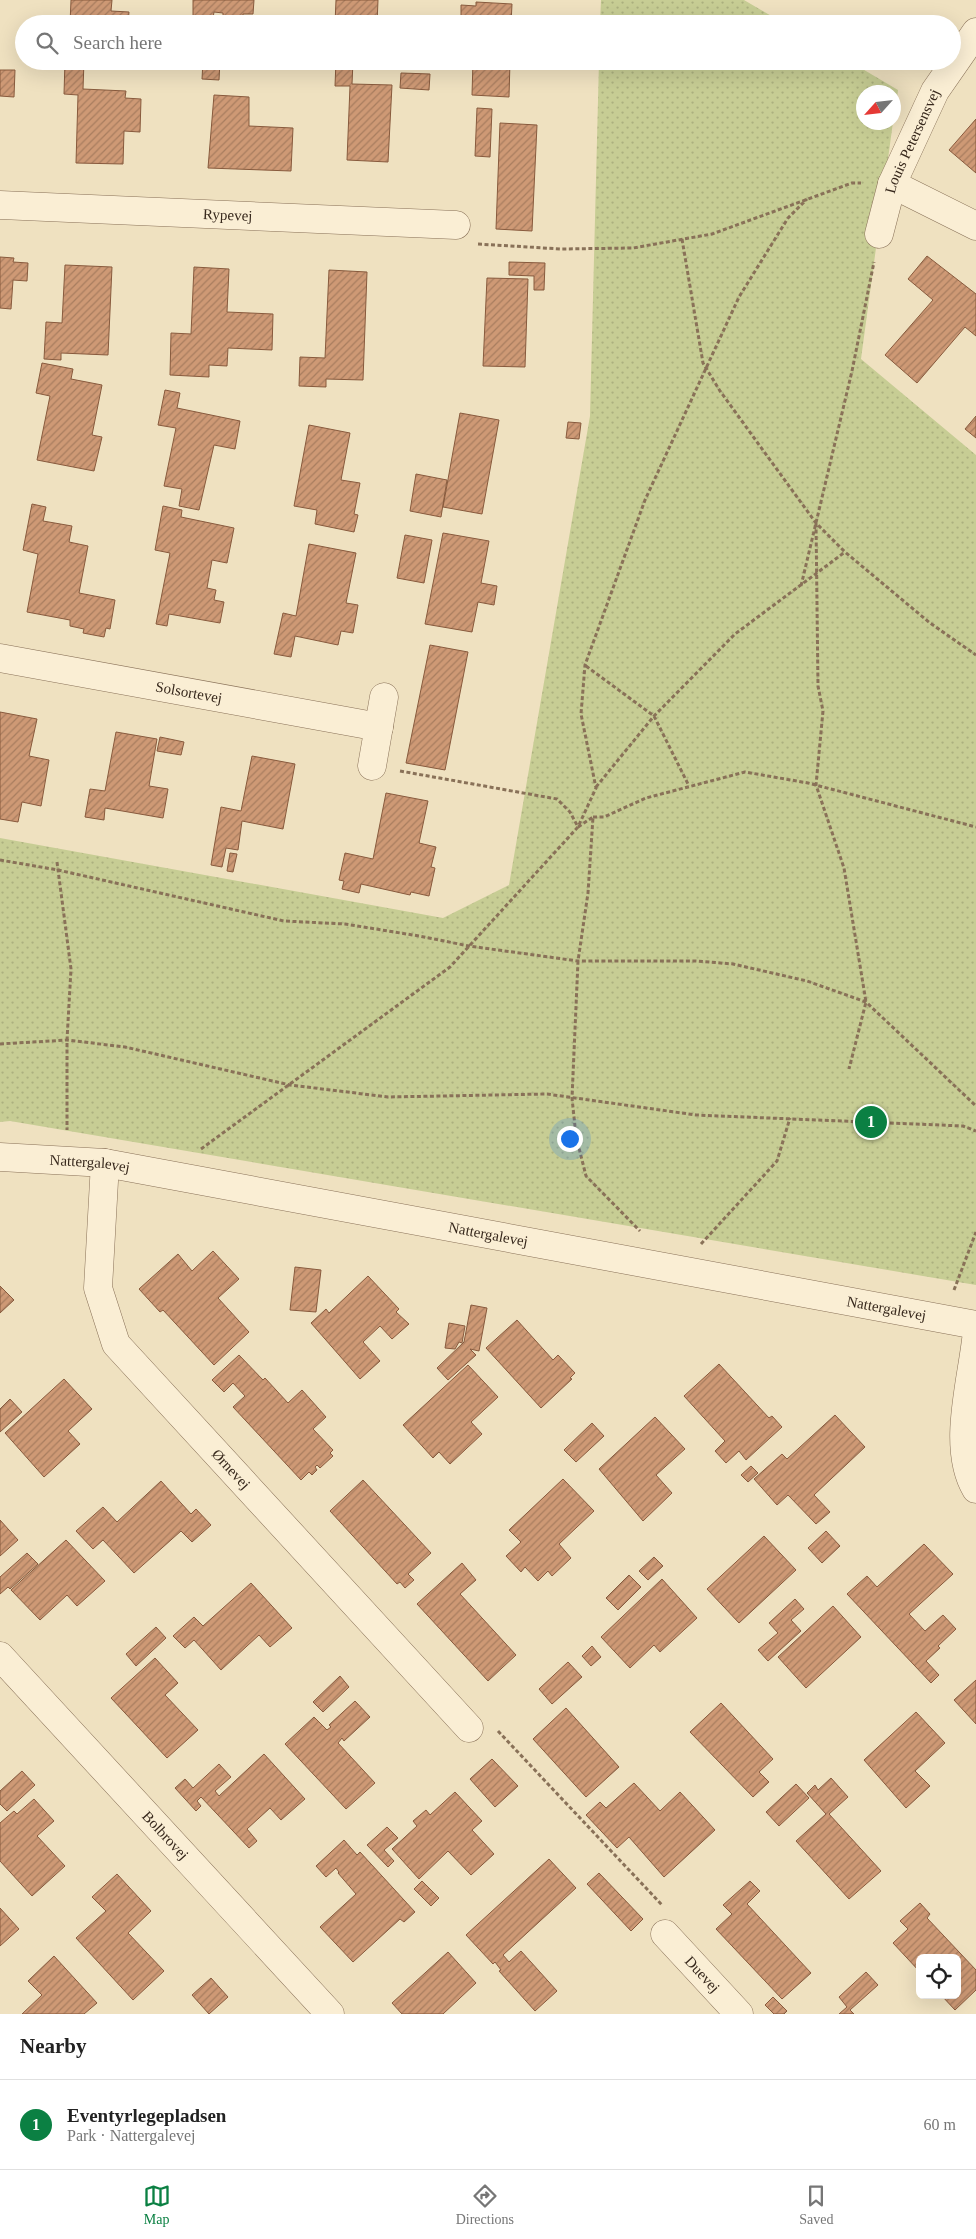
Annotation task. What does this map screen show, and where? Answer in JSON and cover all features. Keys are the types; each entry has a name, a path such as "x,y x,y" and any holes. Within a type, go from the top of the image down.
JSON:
{"street":[{"name":"Louis Petersensvej","path":"961,54 976,32"},
{"name":"Louis Petersensvej","path":"879,234 892,184 935,91 950,70"},
{"path":"892,184 976,226"},
{"name":"Rypevej","path":"0,205 456,225"},
{"name":"Solsortevej","path":"0,658 379,727"},
{"path":"372,766 384,697"},
{"name":"Nattergalevej","path":"0,1157 105,1163 976,1325"},
{"name":"Ørnevej","path":"105,1163 98,1288 116,1344 469,1728"},
{"path":"976,1340 963,1441 971,1480 976,1489"},
{"name":"Bolbrovej","path":"0,1656 330,2014"},
{"name":"Duevej","path":"665,1934 739,2014"}],"path":[{"path":"456,225 468,244 561,249 633,248 712,234 852,183 892,184"},
{"path":"596,788 581,714 585,665 645,500 739,297 788,218 807,200"},
{"path":"801,586 852,371 879,234"},
{"path":"682,239 703,364 720,392 816,523 845,552 930,623 976,655"},
{"path":"816,523 818,686 823,711 816,785 844,868 866,1002 849,1069"},
{"path":"578,827 596,788 654,716 734,634 845,552"},
{"path":"585,665 654,716 689,786"},
{"path":"372,766 557,799 570,812 578,827"},
{"path":"166,1174 450,967 578,827 593,817 604,817 646,798 745,772 816,785 976,827"},
{"path":"593,817 588,893 578,961 572,1098 576,1136 586,1176 644,1236"},
{"path":"0,860 58,870 284,921 345,924 469,946 578,961 696,961 733,964 807,981 866,1002 976,1106"},
{"path":"57,862 71,969 67,1040 66,1161"},
{"path":"0,1044 67,1040 124,1047 290,1085 388,1097 547,1094 696,1114 963,1126 976,1131"},
{"path":"677,1270 777,1161 790,1118"},
{"path":"947,1320 951,1299 976,1232"},
{"path":"469,1728 495,1728 666,1910 665,1934"}],"green space":[{"path":"601,0 744,0 770,15 600,15"},
{"path":"599,70 864,70 890,85 856,85 856,130 892,130 861,359 976,455 976,1285 10,1121 0,1122 0,838 443,918 509,885 590,416"}],"building":[{"path":"71,0 112,0 111,11 129,12 129,15 70,15"},
{"path":"193,0 254,0 253,14 223,15 223,13 214,12 214,15 193,15"},
{"path":"336,0 378,0 377,15 335,15"},
{"path":"476,2 512,4 511,15 461,15 461,5 476,6"},
{"path":"0,70 15,70 14,97 0,96"},
{"path":"65,70 84,70 83,89 126,91 125,98 141,99 140,132 124,131 123,164 76,163 78,95 64,94"},
{"path":"202,70 220,70 219,80 202,79"},
{"path":"336,70 353,70 352,84 392,85 388,162 347,160 350,86 335,86"},
{"path":"473,70 510,70 509,97 472,95"},
{"path":"401,73 430,74 429,90 400,88"},
{"path":"214,95 249,97 249,126 293,128 291,171 208,168"},
{"path":"477,108 492,109 490,157 475,156"},
{"path":"976,119 976,173 949,150"},
{"path":"500,123 537,125 532,231 496,229"},
{"path":"927,256 976,294 976,336 965,327 917,383 885,355 933,300 908,279"},
{"path":"0,257 14,258 13,262 28,263 27,281 13,280 11,309 0,308"},
{"path":"509,262 545,263 544,290 534,290 534,276 509,275"},
{"path":"65,265 112,267 108,355 61,353 61,360 44,359 46,322 62,323"},
{"path":"194,267 229,269 227,312 273,314 272,350 228,348 227,366 209,365 209,377 170,375 171,333 191,334"},
{"path":"329,270 367,272 363,380 326,379 326,387 299,386 300,357 325,358"},
{"path":"487,278 528,279 525,367 483,366"},
{"path":"42,363 73,369 71,379 102,385 92,435 102,437 94,471 37,460 50,396 36,393"},
{"path":"165,390 180,393 177,408 240,421 235,449 214,445 199,510 179,506 182,489 164,486 176,428 158,425"},
{"path":"460,413 499,420 482,514 443,507"},
{"path":"976,416 976,438 965,429"},
{"path":"568,422 581,423 579,439 566,438"},
{"path":"309,425 350,433 341,480 360,483 354,514 358,515 354,532 315,524 317,510 294,506"},
{"path":"416,474 447,480 441,517 410,511"},
{"path":"32,504 46,507 43,521 72,526 69,542 88,546 79,593 115,600 110,629 106,628 104,637 83,633 84,629 70,626 70,620 27,612 38,554 23,550"},
{"path":"163,506 182,510 181,517 234,528 227,563 212,560 207,588 216,590 214,600 224,602 220,623 169,614 167,626 156,624 170,553 155,550"},
{"path":"443,533 489,541 481,583 497,586 494,605 478,602 472,632 425,624"},
{"path":"405,535 432,540 424,583 397,578"},
{"path":"309,544 356,553 346,603 358,605 353,633 341,631 338,645 295,636 291,657 274,654 283,613 296,616"},
{"path":"430,645 468,652 445,770 406,763"},
{"path":"0,712 37,719 29,756 49,760 41,806 22,802 18,822 0,819"},
{"path":"116,732 157,739 149,786 168,789 163,818 105,808 104,820 85,817 90,789 105,791"},
{"path":"160,737 184,742 181,755 157,751"},
{"path":"252,756 295,764 283,829 242,821 238,850 226,848 222,867 211,865 221,807 241,811"},
{"path":"386,793 428,801 419,843 436,847 431,867 435,868 429,896 411,892 410,895 361,884 359,893 342,889 344,881 339,880 345,853 373,859"},
{"path":"230,853 237,854 233,872 227,871"},
{"path":"213,1251 239,1279 218,1298 249,1332 214,1365 163,1310 160,1312 139,1289 178,1254 192,1271"},
{"path":"295,1267 321,1270 316,1312 290,1310"},
{"path":"368,1276 399,1309 396,1312 409,1324 392,1339 380,1326 363,1342 380,1361 360,1379 311,1323 326,1309 329,1313"},
{"path":"0,1286 14,1300 0,1313"},
{"path":"471,1305 487,1308 479,1351 470,1349 476,1355 448,1380 437,1368 464,1342"},
{"path":"517,1320 553,1360 558,1355 575,1373 570,1378 572,1379 541,1408 486,1348"},
{"path":"449,1323 465,1326 462,1343 459,1342 455,1349 445,1348"},
{"path":"239,1355 263,1380 265,1378 288,1403 302,1390 326,1417 313,1429 333,1450 330,1453 333,1456 320,1468 317,1465 315,1467 317,1470 312,1475 309,1472 301,1480 233,1407 245,1396 233,1383 224,1392 212,1380"},
{"path":"719,1364 769,1418 772,1416 782,1427 746,1460 739,1451 726,1463 715,1451 725,1441 684,1396"},
{"path":"468,1365 498,1397 471,1422 482,1434 450,1464 439,1452 433,1458 403,1425"},
{"path":"64,1379 92,1409 68,1431 80,1444 44,1477 5,1433"},
{"path":"10,1399 22,1412 0,1432 0,1409"},
{"path":"835,1415 865,1447 814,1495 830,1512 816,1524 788,1495 777,1505 754,1479 782,1454 787,1459"},
{"path":"655,1417 685,1449 656,1475 672,1493 643,1521 599,1469"},
{"path":"592,1423 604,1436 576,1462 564,1450"},
{"path":"751,1466 758,1473 748,1482 741,1475"},
{"path":"563,1479 594,1511 559,1544 571,1558 552,1576 548,1571 538,1581 525,1567 521,1572 506,1556 521,1542 509,1530"},
{"path":"363,1480 431,1553 408,1574 414,1580 405,1588 400,1582 397,1584 330,1511"},
{"path":"161,1481 191,1514 196,1509 211,1525 192,1542 181,1531 134,1573 103,1540 93,1549 76,1531 103,1507 117,1522"},
{"path":"0,1520 18,1540 0,1556"},
{"path":"826,1531 840,1546 822,1563 808,1548"},
{"path":"764,1536 796,1570 739,1623 707,1589"},
{"path":"66,1540 105,1581 77,1606 67,1595 40,1620 11,1590"},
{"path":"924,1544 953,1574 909,1614 925,1631 943,1615 956,1629 938,1646 940,1648 926,1661 939,1675 931,1683 847,1594 867,1576 877,1587"},
{"path":"27,1553 38,1564 10,1589 8,1587 0,1594 0,1577"},
{"path":"654,1557 663,1566 648,1580 639,1571"},
{"path":"462,1563 476,1580 460,1594 516,1655 488,1681 417,1604"},
{"path":"629,1575 641,1587 618,1610 606,1598"},
{"path":"662,1579 697,1618 660,1652 654,1645 630,1668 601,1637"},
{"path":"251,1583 292,1628 270,1647 259,1635 221,1670 194,1640 185,1648 173,1636 194,1617 203,1626"},
{"path":"795,1599 804,1609 791,1620 801,1631 768,1661 758,1650 778,1633 769,1623"},
{"path":"833,1606 861,1637 806,1688 778,1657"},
{"path":"156,1627 166,1638 136,1666 126,1654"},
{"path":"592,1646 601,1657 591,1666 582,1656"},
{"path":"155,1658 178,1683 165,1695 198,1730 167,1758 111,1698"},
{"path":"568,1662 582,1677 552,1704 539,1689"},
{"path":"340,1676 349,1687 323,1712 313,1702"},
{"path":"976,1680 976,1724 954,1700"},
{"path":"355,1701 370,1717 344,1741 342,1738 338,1743 375,1783 346,1809 285,1744 314,1717 327,1730 331,1727 329,1725"},
{"path":"721,1703 773,1759 759,1772 769,1782 753,1797 690,1732"},
{"path":"566,1708 619,1767 586,1797 533,1739"},
{"path":"916,1712 945,1743 915,1771 930,1786 906,1808 864,1760"},
{"path":"264,1754 305,1799 281,1820 270,1808 247,1829 257,1841 249,1848 201,1797 197,1801 201,1806 196,1811 175,1788 185,1779 193,1788 219,1764 231,1777 215,1791 219,1796"},
{"path":"492,1759 518,1786 495,1807 470,1779"},
{"path":"22,1771 35,1785 7,1811 0,1804 0,1791"},
{"path":"831,1778 848,1797 829,1814 881,1871 849,1899 796,1841 826,1814 807,1793 815,1785 818,1790"},
{"path":"634,1783 660,1811 680,1792 715,1830 664,1877 629,1837 617,1848 586,1815 600,1802 606,1808"},
{"path":"796,1784 809,1798 779,1826 766,1812"},
{"path":"455,1792 482,1821 472,1830 494,1854 471,1875 448,1851 419,1879 392,1849 417,1826 413,1821 426,1810 430,1815"},
{"path":"34,1799 54,1821 37,1836 65,1866 32,1896 0,1861 0,1823 14,1811 17,1814"},
{"path":"387,1827 398,1838 384,1850 394,1861 388,1867 367,1845"},
{"path":"344,1840 357,1855 360,1852 415,1912 404,1922 400,1919 353,1962 320,1927 356,1894 336,1868 326,1877 316,1866"},
{"path":"549,1859 576,1888 503,1955 509,1962 521,1951 557,1991 535,2011 499,1971 501,1970 495,1962 493,1964 466,1935"},
{"path":"599,1873 643,1919 631,1931 587,1884"},
{"path":"117,1874 151,1911 128,1933 164,1971 133,2000 76,1938 106,1911 92,1897"},
{"path":"422,1881 439,1898 431,1906 414,1889"},
{"path":"750,1881 760,1891 747,1904 811,1973 782,1999 716,1929 732,1914 723,1905"},
{"path":"920,1903 930,1914 927,1918 961,1954 916,1954 916,1968 893,1943 908,1929 900,1921"},
{"path":"0,1908 19,1929 0,1946"},
{"path":"448,1952 476,1983 443,2014 402,2014 392,2003"},
{"path":"961,1954 976,1970 976,1990 955,2010 945,1999 961,1999"},
{"path":"54,1956 97,2003 84,2014 22,2014 42,1995 28,1981"},
{"path":"866,1972 878,1985 850,2010 854,2014 839,2014 847,2007 839,1997"},
{"path":"211,1978 228,1997 209,2014 192,1995"},
{"path":"773,1997 787,2011 784,2014 774,2014 765,2005"}],"place":[{"name":"Eventyrlegepladsen","path":"871,1122"}]}
